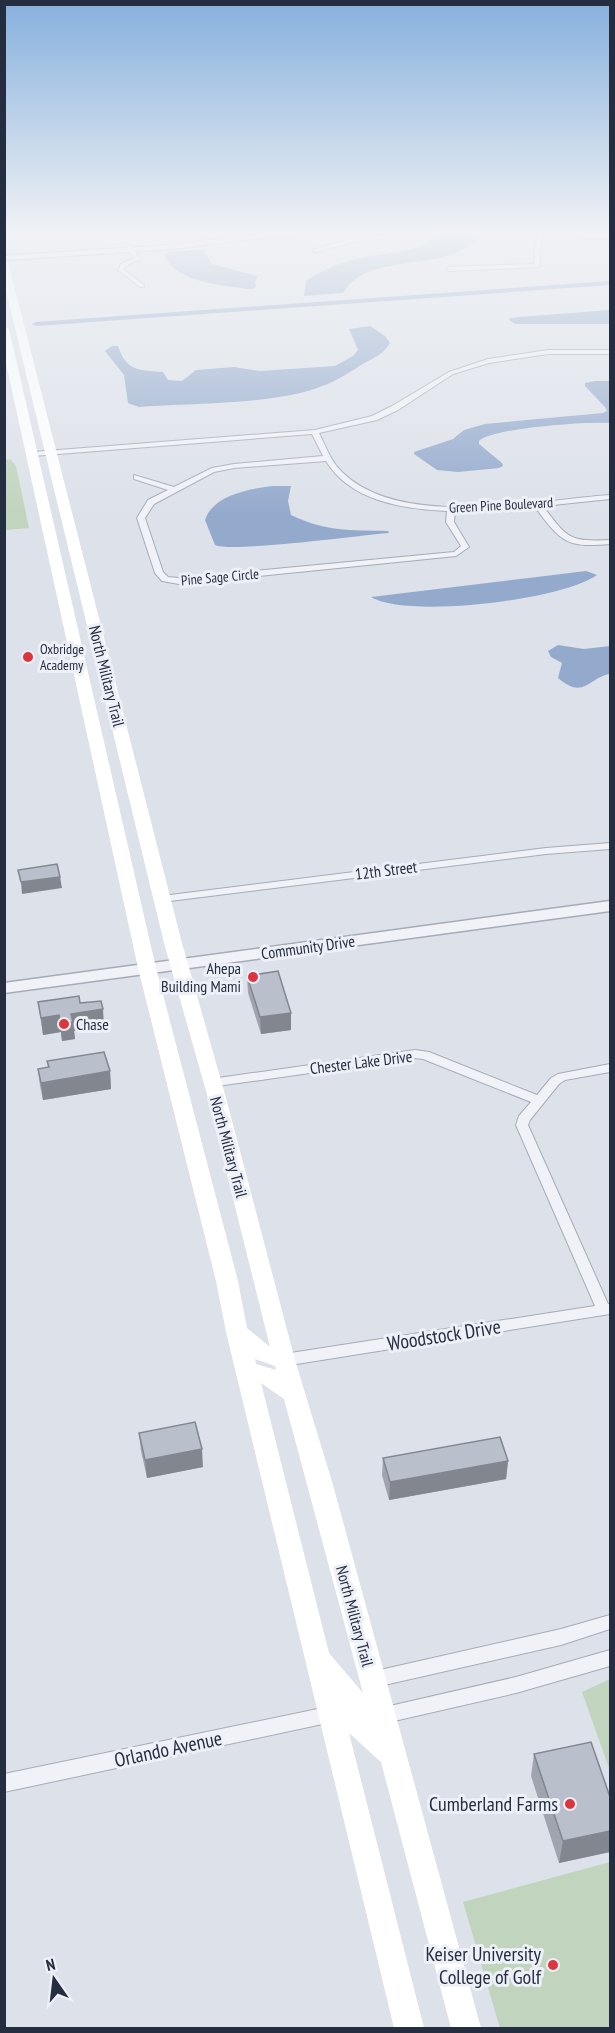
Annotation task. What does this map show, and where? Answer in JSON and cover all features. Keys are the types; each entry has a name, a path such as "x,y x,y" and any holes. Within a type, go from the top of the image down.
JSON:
{"main road":[{"name":"North Military Trail","path":"21,325 178,965 217,1098 284,1360 321,1485 371,1680 466,2028"},
{"name":"North Military Trail","path":"4,329 147,968 227,1281 237,1332 409,2028"},
{"path":"76,656 101,653"},
{"path":"237,1332 258,1352 269,1358 284,1360"},
{"path":"247,1370 270,1377 294,1394"},
{"path":"317,1656 352,1701 363,1710 381,1716"},
{"path":"332,1714 359,1724 391,1753"}],"street":[{"path":"33,451 315,432 385,414 451,373 488,361 549,352 610,352"},
{"path":"52,450 312,427 325,429"},
{"name":"Green Pine Boulevard","path":"315,432 341,476 367,492 402,503 450,509 610,497"},
{"name":"Pine Sage Circle","path":"329,458 222,467 207,471 151,502 141,518 159,573 165,579 179,581 456,554 465,547 450,522 450,509"},
{"path":"137,477 174,489"},
{"path":"537,504 566,540 583,544 610,542"},
{"name":"12th Street","path":"162,899 534,852 610,846"},
{"name":"Community Drive","path":"4,988 610,906"},
{"name":"Chester Lake Drive","path":"211,1083 415,1054 425,1055 538,1100"},
{"name":"Woodstock Drive","path":"284,1360 607,1309 524,1132 524,1119 555,1081 562,1077 610,1068"},
{"path":"371,1680 561,1637 610,1622"},
{"path":"381,1716 516,1685 610,1658"},
{"name":"Orlando Avenue","path":"4,1783 332,1714"}],"green space":[{"path":"10,459 16,466 29,528 5,530 5,460"},
{"path":"610,1679 610,1771 582,1692"},
{"name":"Keiser University College of Golf","path":"610,1862 610,2028 500,2028 463,1902"}],"water":[{"path":"370,326 385,336 390,343 377,356 325,385 306,392 259,400 139,407 128,403 124,375 105,351 112,346 118,346 125,361 135,368 163,372 168,380 182,381 196,370 234,367 260,371 335,366 353,356 358,350 349,329"},
{"path":"610,381 610,423 542,426 487,436 479,441 479,444 502,463 503,466 499,468 458,472 437,470 414,454 414,452 453,439 464,430 485,424 603,413 607,411 605,407 585,386 585,383"},
{"path":"272,486 291,486 288,501 291,515 304,521 338,529 388,531 389,533 245,547 215,545 205,520 209,511 233,495"},
{"path":"586,571 597,575 579,584 552,592 485,604 417,606 390,603 371,597"},
{"path":"558,645 584,649 610,646 610,674 586,686 574,687 567,684 558,678 562,663 551,657 548,651"}],"building":[{"path":"57,864 60,877 21,882 18,870"},
{"path":"278,971 291,1013 260,1017 247,976"},
{"path":"79,996 80,1003 101,1001 103,1009 71,1014 73,1022 60,1024 59,1015 41,1018 38,1002"},
{"path":"104,1052 110,1071 41,1083 38,1069 49,1067 47,1061"},
{"path":"195,1422 202,1449 145,1460 139,1433"},
{"path":"500,1437 508,1461 390,1482 383,1458"},
{"name":"Cumberland Farms","path":"591,1742 610,1797 610,1831 563,1841 534,1754"}],"place":[{"name":"Oxbridge Academy","path":"28,657"},
{"name":"Ahepa Building Mami","path":"253,977"},
{"name":"Chase","path":"64,1024"},
{"name":"Cumberland Farms","path":"570,1804"},
{"name":"Keiser University College of Golf","path":"553,1965"}]}
